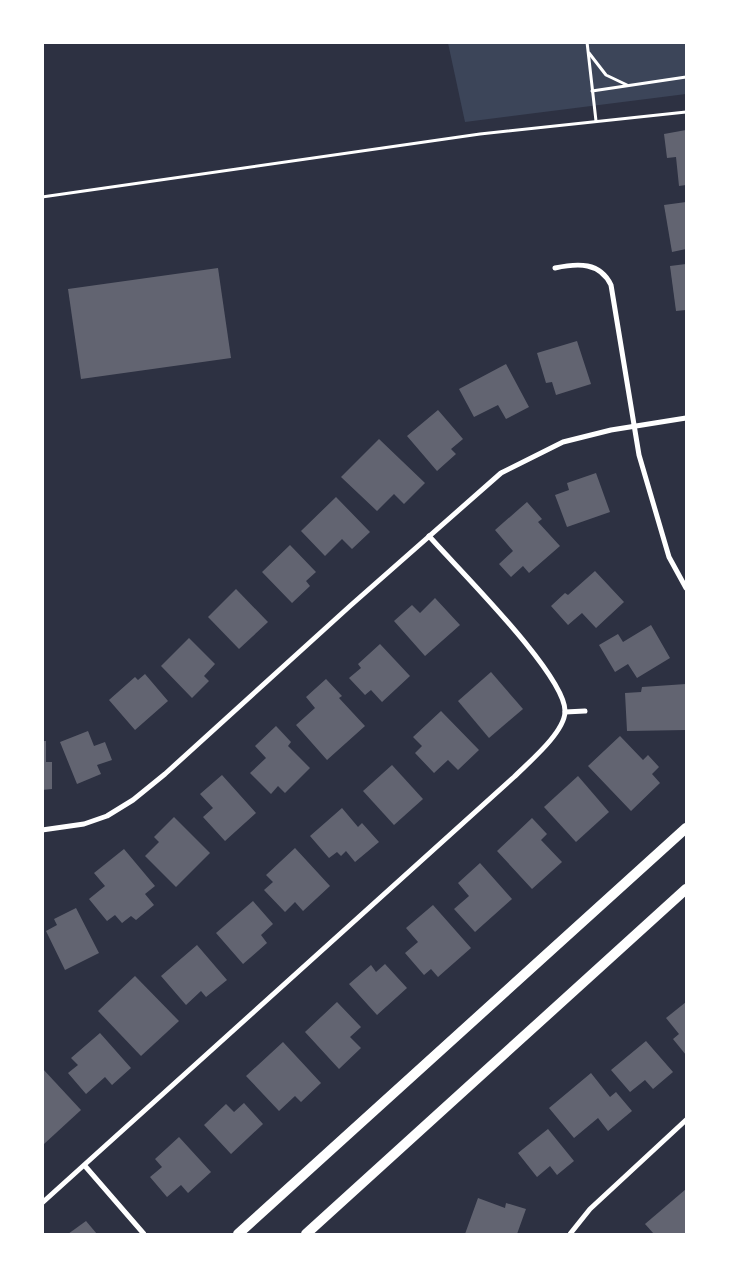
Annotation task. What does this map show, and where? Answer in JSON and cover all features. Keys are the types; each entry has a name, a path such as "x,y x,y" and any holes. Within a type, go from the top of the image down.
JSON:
{"main road":[{"path":"238,1234 686,828"},
{"path":"306,1234 686,889"}],"street":[{"path":"555,268 582,264 594,268 607,277 611,286 639,456 669,557 686,588"},
{"path":"42,830 84,824 107,816 132,800 165,774 501,473 519,462 563,442 634,426 686,418"},
{"path":"42,1203 514,777 551,740 560,726 565,712 562,698 533,652 429,536"},
{"path":"565,712 585,711"},
{"path":"570,1234 590,1209 686,1120"},
{"path":"85,1166 144,1234"}],"path":[{"path":"587,42 596,120"},
{"path":"588,53 606,74 628,85"},
{"path":"592,91 686,77"},
{"path":"42,197 480,134 596,120 686,112"}],"shaded area":[{"path":"448,43 686,43 686,94 465,122"}],"building":[{"path":"686,130 686,185 679,186 676,157 667,158 664,134"},
{"path":"686,202 686,249 672,252 664,205"},
{"path":"686,264 686,310 676,311 670,266"},
{"path":"218,268 231,358 81,379 68,289"},
{"path":"577,341 591,384 556,395 552,382 546,383 537,353"},
{"path":"506,364 529,407 506,419 498,405 474,417 459,389"},
{"path":"438,410 463,439 451,449 456,454 437,471 407,436"},
{"path":"379,439 425,483 404,504 394,494 377,511 341,477"},
{"path":"596,473 610,512 567,527 555,495 569,490 567,483"},
{"path":"336,497 370,532 352,549 342,539 325,556 301,531"},
{"path":"527,502 542,519 538,522 560,546 529,573 523,566 511,577 499,564 513,551 495,530"},
{"path":"290,545 316,572 306,581 310,586 292,603 262,572"},
{"path":"595,571 624,602 596,628 582,613 568,625 551,606 565,593 568,595"},
{"path":"236,589 268,622 239,649 208,617"},
{"path":"435,598 460,625 425,656 394,621 412,605 420,613"},
{"path":"651,625 670,658 637,678 628,664 615,672 599,645 618,634 623,642"},
{"path":"189,638 215,664 204,676 209,681 192,698 161,666"},
{"path":"380,644 410,676 382,702 371,690 365,695 349,678 361,668 358,664"},
{"path":"491,672 523,709 489,738 458,701"},
{"path":"145,674 168,701 135,730 109,700 135,677 138,680"},
{"path":"326,679 342,696 339,698 365,726 327,760 296,725 315,708 306,697"},
{"path":"686,684 686,730 627,731 625,693 641,692 642,687"},
{"path":"441,711 479,750 458,770 448,760 434,773 415,753 422,746 413,737"},
{"path":"276,726 291,742 288,746 310,768 285,793 278,786 271,794 250,773 266,758 255,746"},
{"path":"88,731 94,746 105,742 112,760 97,765 101,774 77,784 60,742"},
{"path":"620,736 643,760 648,755 659,767 652,774 660,783 631,811 588,766"},
{"path":"42,741 46,741 46,762 52,762 52,789 42,790"},
{"path":"392,765 423,799 394,825 363,791"},
{"path":"222,775 256,813 225,841 203,817 213,808 200,794"},
{"path":"578,776 609,812 576,842 544,807"},
{"path":"342,808 358,827 362,823 379,842 355,862 346,851 341,856 337,852 329,858 310,836"},
{"path":"174,817 210,853 176,887 145,856 159,842 154,837"},
{"path":"532,818 547,834 541,840 562,862 532,889 497,851"},
{"path":"295,848 330,886 303,911 295,902 285,912 264,890 273,882 266,875"},
{"path":"124,849 155,886 145,894 154,905 136,920 131,916 122,923 115,915 107,921 89,899 105,886 94,873"},
{"path":"480,863 512,899 475,932 454,909 469,896 458,883"},
{"path":"253,901 273,924 261,935 267,943 243,964 216,933"},
{"path":"433,905 471,948 438,977 431,969 424,975 405,953 418,942 406,928"},
{"path":"76,908 99,953 65,970 46,931 57,925 54,919"},
{"path":"197,945 227,980 206,997 201,991 186,1005 161,976"},
{"path":"385,964 407,988 377,1015 349,984 371,965 376,972"},
{"path":"135,976 179,1021 141,1056 98,1011"},
{"path":"337,1002 361,1027 350,1037 361,1048 339,1069 305,1032"},
{"path":"686,1002 686,1055 673,1039 679,1034 666,1018"},
{"path":"100,1033 131,1068 112,1085 105,1077 86,1094 68,1073 78,1065 71,1058"},
{"path":"646,1041 673,1072 653,1089 645,1080 630,1092 611,1070"},
{"path":"283,1042 321,1083 301,1102 295,1096 279,1111 246,1076"},
{"path":"42,1068 81,1110 44,1144 42,1143"},
{"path":"591,1073 610,1097 616,1092 632,1111 608,1131 598,1118 574,1138 549,1108"},
{"path":"244,1103 263,1124 231,1154 204,1125 226,1104 234,1112"},
{"path":"548,1129 574,1161 557,1175 550,1166 537,1177 518,1153"},
{"path":"179,1137 211,1172 188,1193 181,1185 167,1197 150,1177 162,1167 155,1159"},
{"path":"686,1189 686,1233 654,1234 645,1224"},
{"path":"478,1198 505,1208 506,1203 526,1209 517,1234 465,1234"},
{"path":"86,1221 97,1234 68,1234"}]}
